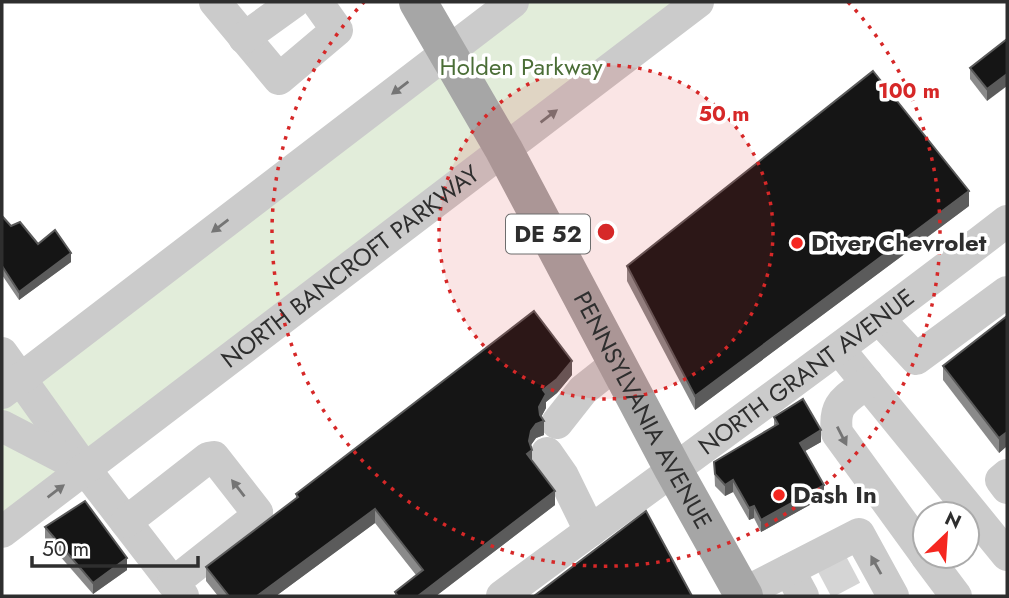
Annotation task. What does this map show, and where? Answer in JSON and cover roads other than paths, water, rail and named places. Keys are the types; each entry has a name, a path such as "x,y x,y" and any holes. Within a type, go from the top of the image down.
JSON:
{"main road":[{"name":"PENNSYLVANIA AVENUE","path":"418,2 504,150 743,595"}],"street":[{"path":"215,2 279,79 337,30 317,2"},
{"path":"244,37 294,2"},
{"path":"12,386 513,2"},
{"name":"NORTH BANCROFT PARKWAY","path":"2,532 698,2"},
{"name":"NORTH GRANT AVENUE","path":"502,596 673,468 880,320 1007,221"},
{"path":"880,320 916,359 1007,292"},
{"path":"839,349 1007,555"},
{"path":"2,353 12,386 85,469 178,592 254,519 257,512 214,457 208,458 126,522"},
{"path":"558,424 583,390 617,363"},
{"path":"867,383 842,402 835,416 837,433 911,534"},
{"path":"2,426 85,469"},
{"path":"547,453 563,476 590,531"},
{"path":"1007,475 1001,480 1007,488"},
{"path":"743,595 796,583 859,534 892,596"},
{"path":"937,570 956,596"}],"tunnel":[{"path":"831,562 849,596"}],"place":[{"name":"Diver Chevrolet","path":"797,243"},
{"name":"Dash In","path":"779,495"}],"park label":[{"name":"Holden Parkway","path":"521,67"}]}
